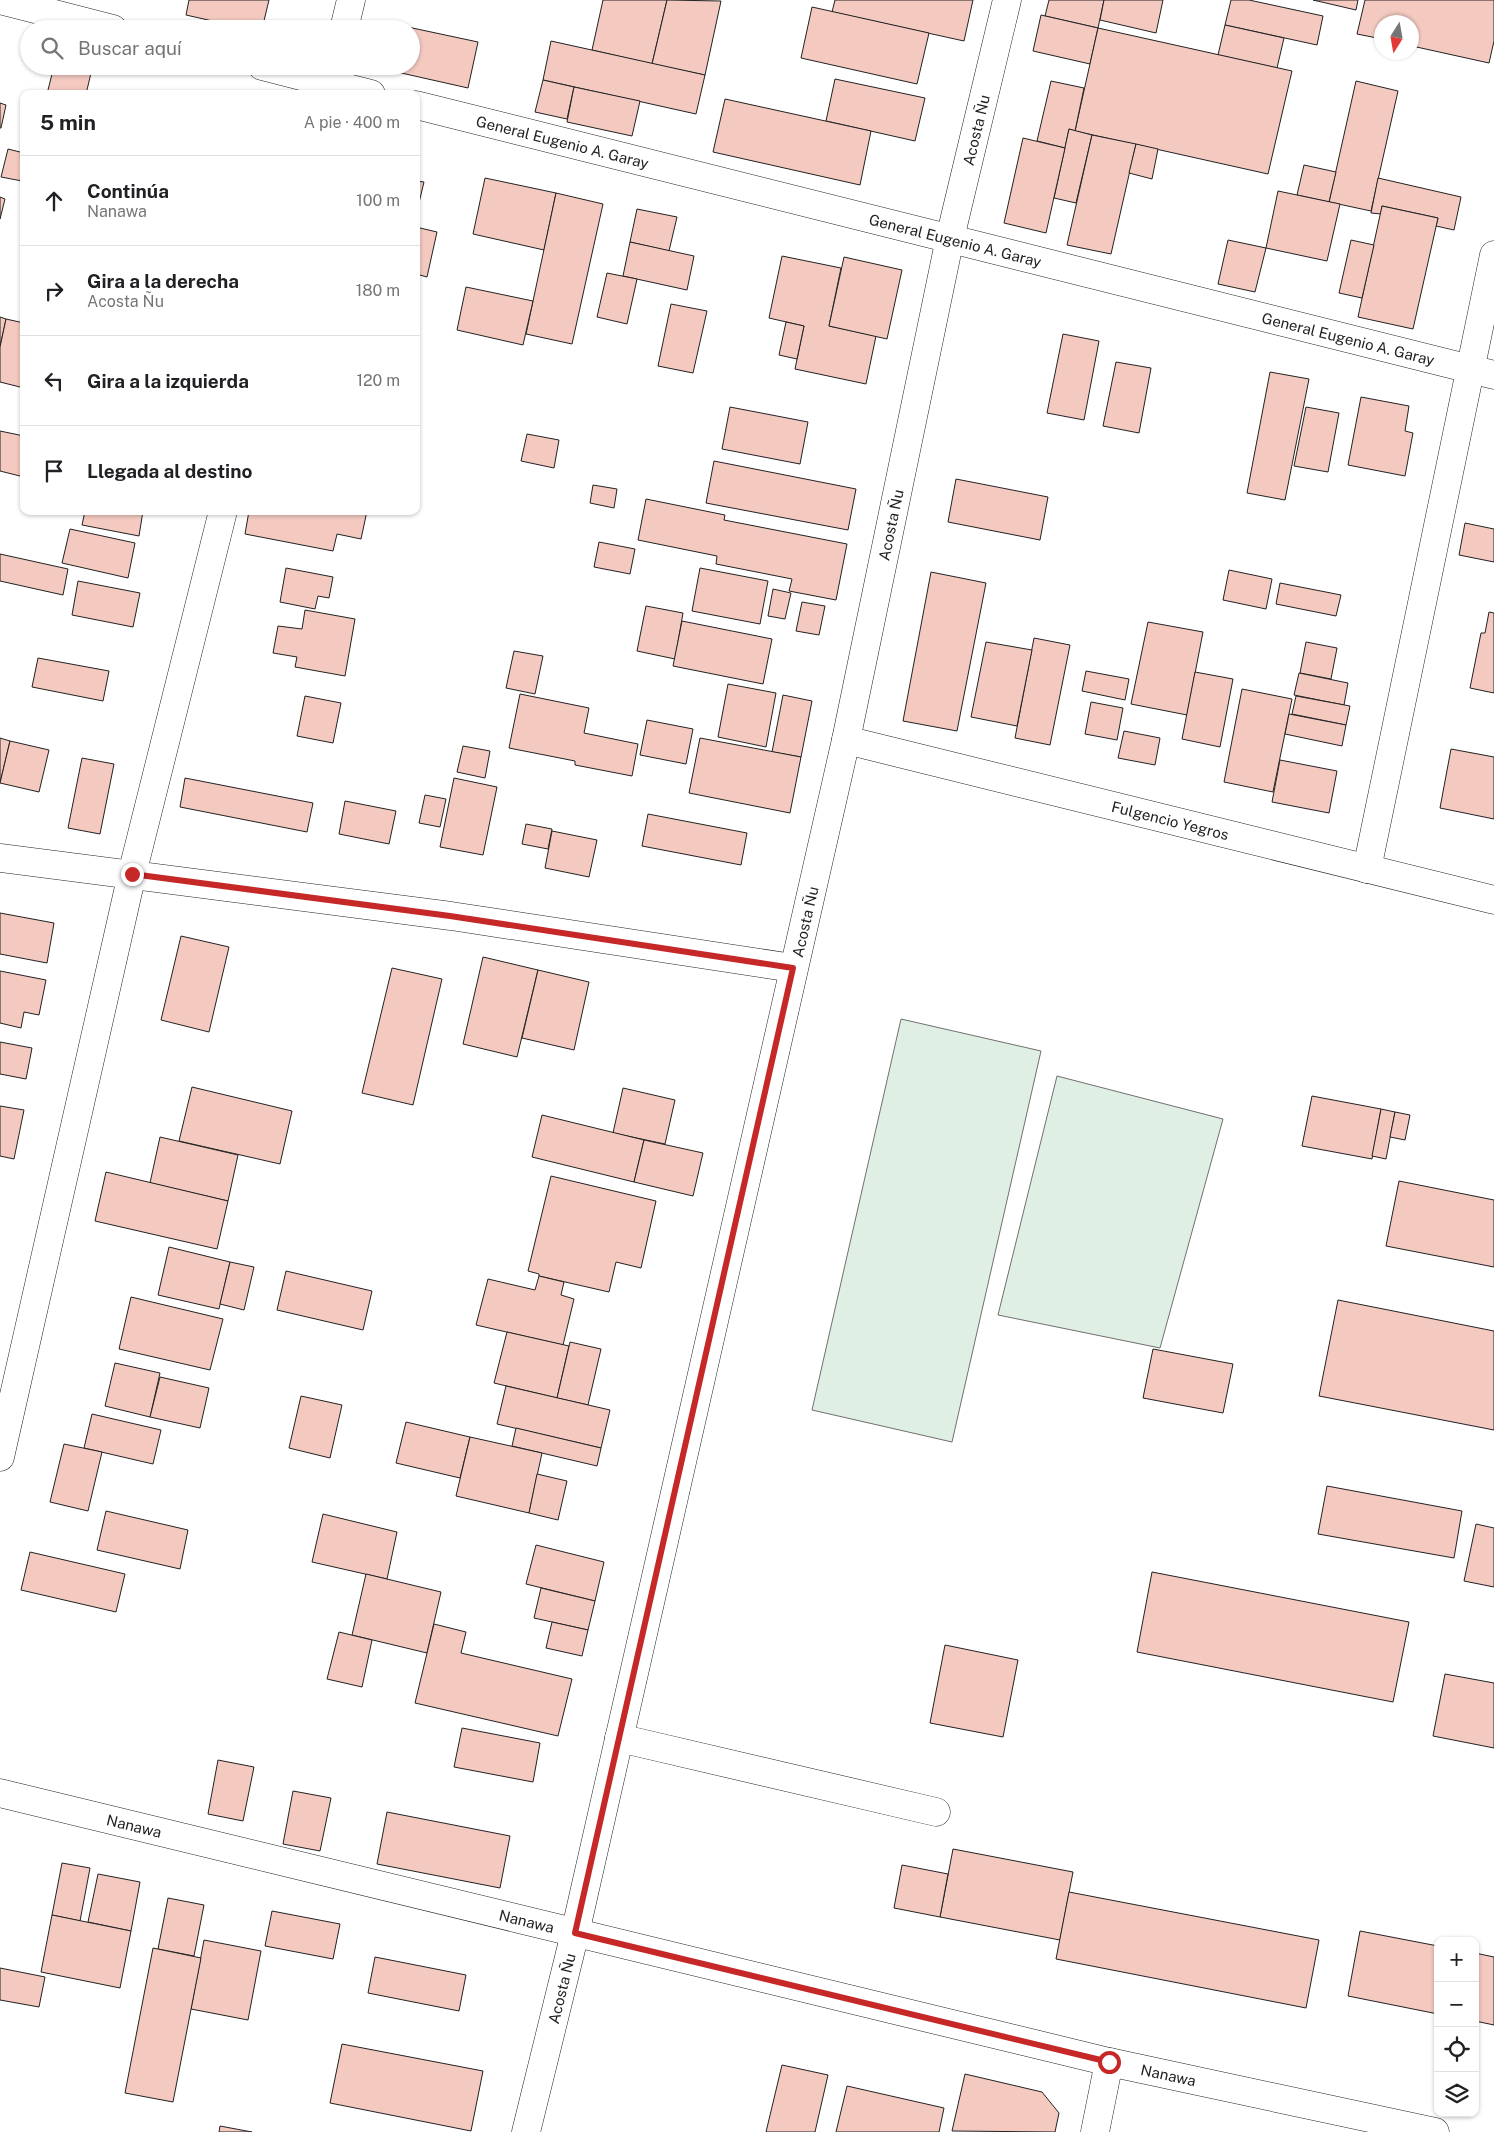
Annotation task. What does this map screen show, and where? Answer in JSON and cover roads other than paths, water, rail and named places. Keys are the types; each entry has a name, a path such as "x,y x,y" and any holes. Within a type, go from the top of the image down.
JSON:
{"street":[{"path":"0,0 78,20"},
{"path":"346,20 351,0"},
{"name":"Acosta Ñu","path":"526,2132 575,1933 846,740 950,238 1008,0"},
{"path":"303,75 359,90"},
{"name":"General Eugenio A. Garay","path":"420,106 1482,372"},
{"path":"1366,870 1482,372 1494,255"},
{"path":"0,1457 132,874 222,515"},
{"name":"Fulgencio Yegros","path":"846,740 1366,870 1494,900"},
{"path":"0,858 450,916 793,968"},
{"path":"619,1738 936,1812"},
{"name":"Nanawa","path":"0,1793 1109,2062 1435,2132"},
{"path":"1095,2132 1109,2062"}]}
